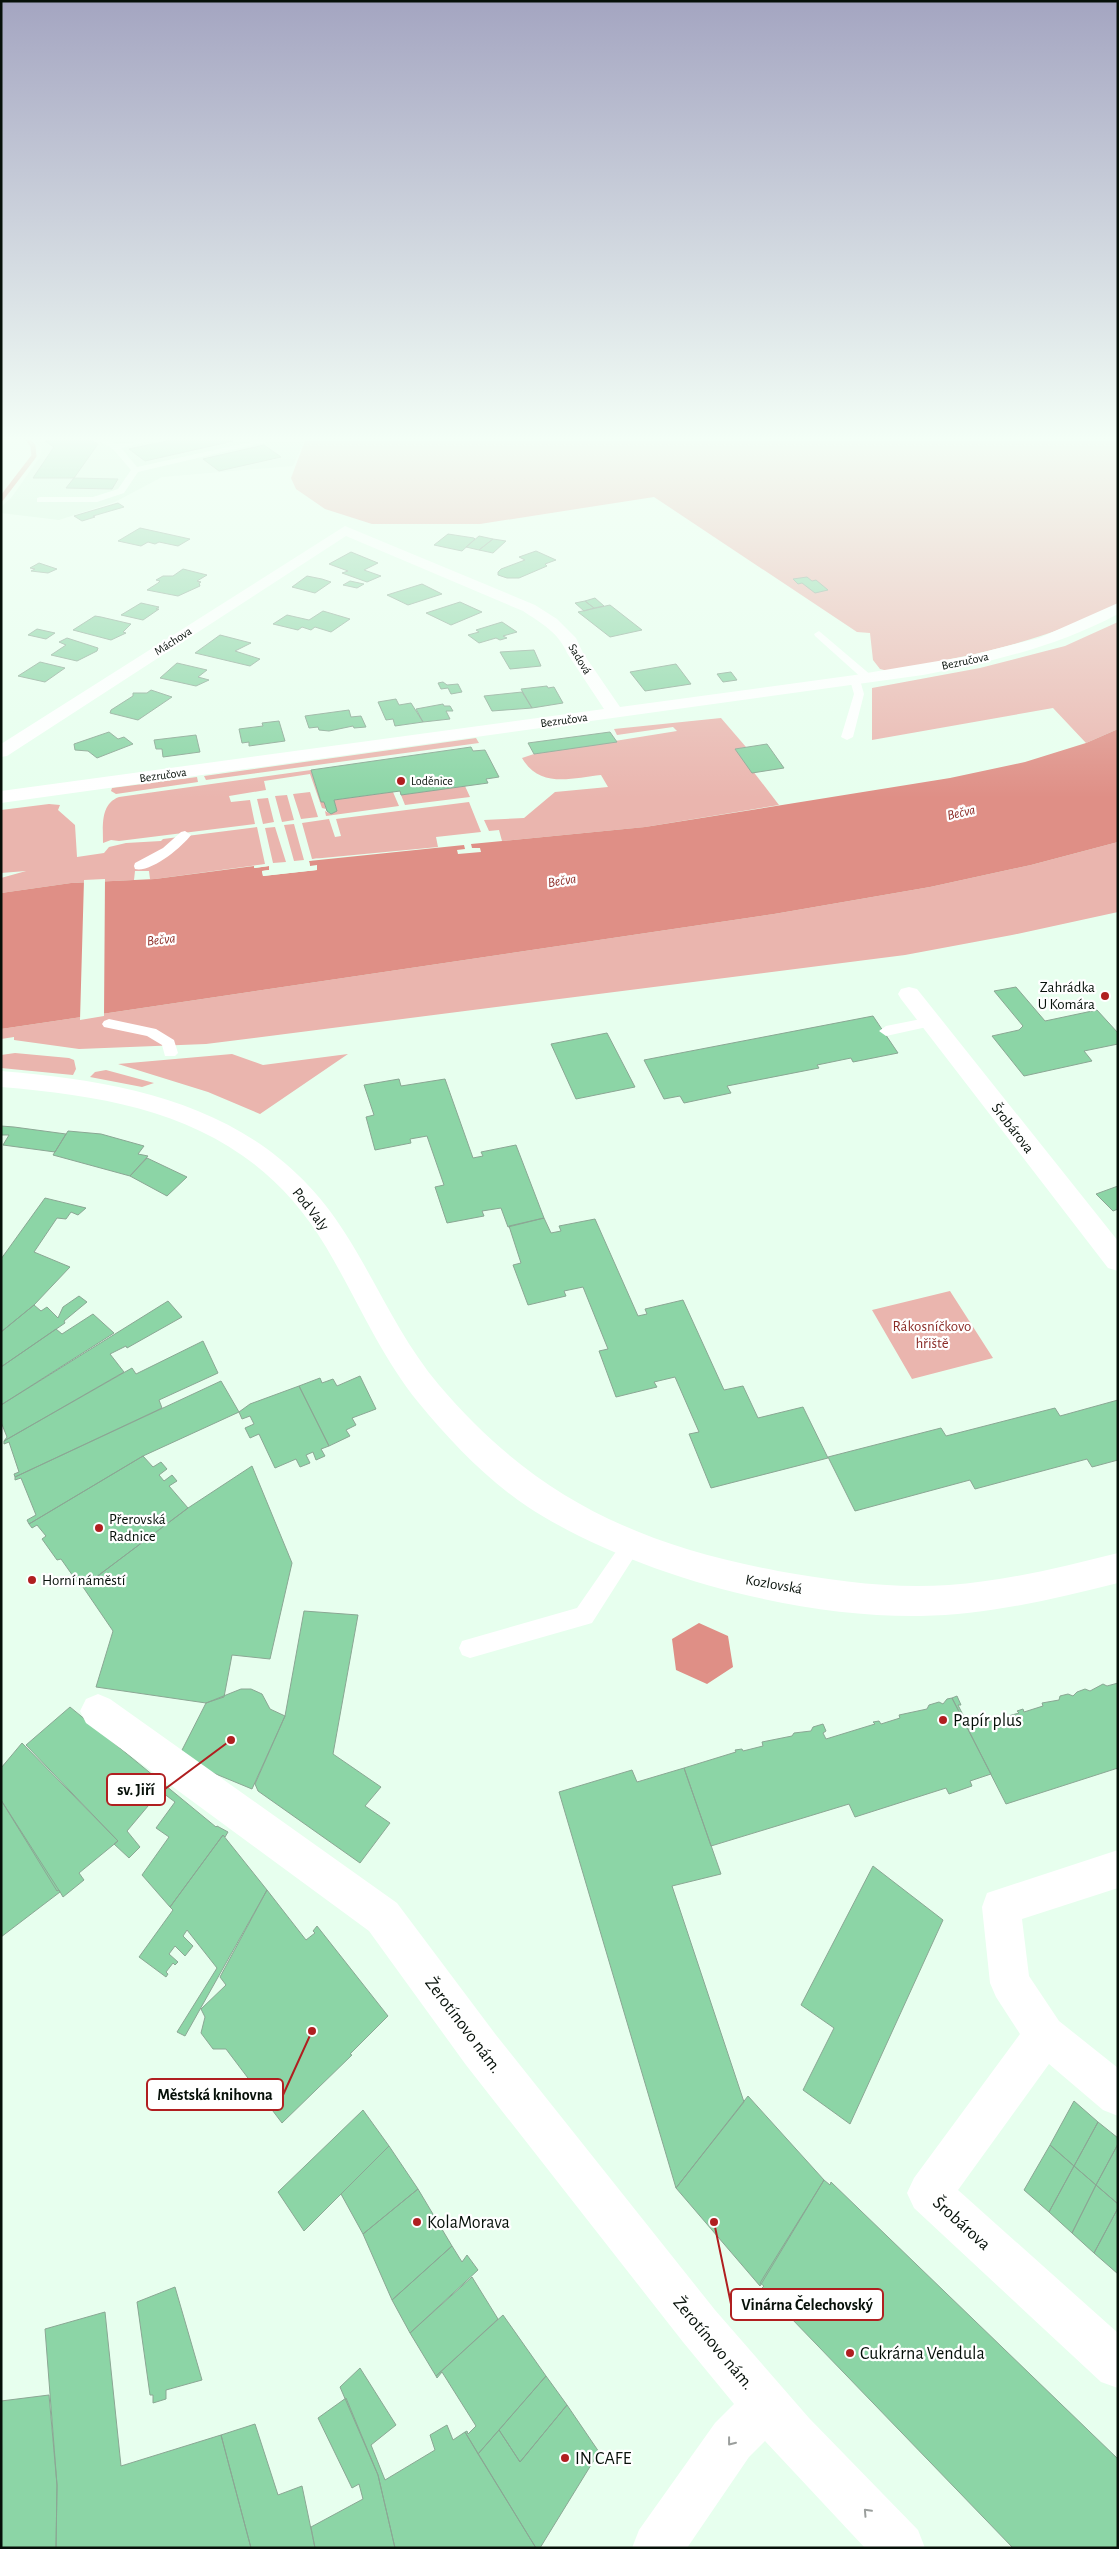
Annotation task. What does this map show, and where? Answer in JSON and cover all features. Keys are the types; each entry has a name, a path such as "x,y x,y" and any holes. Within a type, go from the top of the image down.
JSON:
{"street":[{"name":"Máchova","path":"1,752 299,560"},
{"name":"Sadová","path":"416,560 529,608 551,622 570,641 575,654 615,713"},
{"name":"Bezručova","path":"1,797 862,679 962,663 1035,644 1085,625 1118,608"},
{"name":"Šrobárova","path":"909,994 1118,1262"},
{"name":"Pod Valy","path":"1,1079 74,1085 162,1105 206,1121 250,1147 279,1171 310,1203 334,1238 408,1367 466,1436"},
{"name":"Kozlovská","path":"466,1436 524,1488 572,1520 631,1546 685,1564 753,1581 820,1593 895,1601 952,1599 1016,1591 1118,1568"},
{"name":"Žerotínovo nám.","path":"98,1711 383,1917 481,2050 699,2326 792,2435 900,2548"},
{"path":"1118,1869 1001,1907 1010,1983 1046,2035 1118,2095"},
{"name":"Šrobárova","path":"1046,2035 929,2193 1118,2365"},
{"path":"657,2548 732,2440 766,2406"}],"lane":[{"path":"819,634 862,679 847,737"},
{"path":"140,866 168,851 185,835"},
{"path":"886,1030 931,1022"},
{"path":"109,1024 151,1032 169,1043 170,1053"},
{"path":"470,1648 584,1616 631,1546"}],"green space":[{"path":"749,560 1118,560 1118,604 1061,629 1005,646 948,660 888,671 880,669 873,660 870,633 857,632"},
{"path":"1118,622 1118,729 1086,743 1053,708 872,740 872,688 980,668 1065,646"},
{"path":"721,718 746,747 736,749 779,805 645,827 502,841 499,830 489,831 484,820 524,818 555,792 608,787 601,775 568,779 547,778 529,768 522,758 534,754 677,731 673,727 617,735 614,729"},
{"path":"476,738 479,743 206,780 204,776"},
{"path":"311,770 321,802 324,802 326,809 322,808 310,774 264,781 266,790 229,796 231,802 250,800 255,824 119,841 111,840 103,843 103,823 106,810 113,800 119,797"},
{"path":"197,777 198,782 116,794 111,791 112,788"},
{"path":"465,786 470,797 405,805 401,795"},
{"path":"310,792 318,817 301,819 293,794"},
{"path":"393,792 399,806 326,816 325,811 331,814 337,811 334,800"},
{"path":"287,795 294,820 282,822 275,796"},
{"path":"268,798 274,822 263,824 257,799"},
{"path":"469,802 481,832 436,837 438,847 312,859 302,823 329,819 335,837 341,836 336,819"},
{"path":"49,804 60,805 58,810 75,825 77,857 104,853 109,847 126,843 161,841 163,839 257,827 265,864 155,879 150,879 149,871 135,871 134,880 71,883 1,893 1,878 26,871 1,873 1,810"},
{"path":"294,824 304,860 294,861 284,825"},
{"path":"275,827 286,862 273,863 265,828"},
{"path":"1118,842 1118,912 1012,935 905,955 206,1044 79,1049 14,1040 14,1037 1,1039 1,1029 774,914 930,887 1031,865"},
{"path":"15,1053 69,1058 74,1060 76,1069 73,1075 1,1068 1,1055"},
{"path":"232,1054 263,1065 348,1054 260,1114 208,1092 118,1064"},
{"path":"106,1070 154,1083 142,1087 90,1077 95,1072"},
{"name":"Rákosníčkovo hřiště","path":"950,1291 993,1358 912,1379 872,1310"}],"water":[{"name":"Bečva","path":"1118,729 1118,842 1031,865 930,887 774,914 1,1029 1,893 71,883 155,879 254,866 255,868 269,866 269,870 262,871 263,876 317,870 310,866 309,861 464,845 465,849 457,850 458,854 481,852 480,848 472,848 471,844 645,827 950,778 1025,762 1086,743"},
{"path":"699,1623 728,1636 733,1667 707,1684 676,1670 672,1639"}],"pier":[{"path":"320,858 309,861 310,866 317,865 317,870 263,876 262,871 269,870 269,866 254,868 254,866 270,864 271,871 265,873 308,868 307,860"},
{"path":"105,879 104,1016 80,1020 84,880"}],"building":[{"path":"336,560 371,560 378,563 364,570 381,576 367,582 342,573 348,571 329,564"},
{"path":"525,560 556,560 519,578 507,578 498,575 501,569"},
{"path":"39,563 57,569 48,573 31,571 35,569 30,568"},
{"path":"183,569 207,575 197,581 201,582 199,583 200,586 178,596 147,590 160,581 156,580 163,576 173,576"},
{"path":"307,576 331,582 315,593 292,587"},
{"path":"807,577 812,581 816,580 828,590 815,593 802,583 798,584 793,579"},
{"path":"350,581 364,584 357,588 343,585"},
{"path":"422,584 442,594 408,605 387,595"},
{"path":"595,598 604,606 594,608 585,601"},
{"path":"585,601 594,608 584,611 575,603"},
{"path":"460,602 482,612 451,625 426,613"},
{"path":"141,603 159,607 156,609 159,609 143,620 121,615"},
{"path":"610,605 642,630 610,637 578,612"},
{"path":"323,611 350,619 331,632 315,627 311,630 302,627 298,630 273,624 287,615 309,620"},
{"path":"95,616 131,624 123,632 126,633 111,640 73,630"},
{"path":"502,622 517,632 503,636 507,638 500,640 496,638 479,643 468,635 479,632 476,630"},
{"path":"37,629 55,633 46,639 28,635"},
{"path":"220,635 251,643 235,651 260,659 250,666 195,653"},
{"path":"67,638 98,648 97,651 77,661 51,655 66,645 59,642"},
{"path":"534,650 541,666 510,669 500,652"},
{"path":"40,662 65,668 45,682 18,676"},
{"path":"177,663 207,670 198,677 209,680 196,686 160,678"},
{"path":"676,664 691,684 645,691 630,672"},
{"path":"731,672 737,680 723,682 717,674"},
{"path":"443,682 447,685 458,684 462,692 451,694 448,688 441,689 438,683"},
{"path":"547,686 548,688 554,687 563,703 532,708 521,689"},
{"path":"151,690 172,697 138,720 110,713 111,710 133,696 133,693 147,693"},
{"path":"522,692 532,708 492,711 484,696"},
{"path":"396,699 399,705 411,703 423,722 395,726 393,719 386,720 378,702"},
{"path":"443,704 444,706 450,706 453,711 446,711 450,719 423,722 416,709"},
{"path":"349,710 351,717 361,716 366,727 354,728 353,726 329,731 319,730 318,727 309,728 305,716"},
{"path":"279,721 285,741 249,746 249,742 242,743 239,729 263,726 262,723"},
{"path":"109,732 118,739 124,737 133,744 97,758 88,751 75,750 74,744"},
{"path":"610,732 617,742 534,754 528,743"},
{"path":"196,735 200,752 163,757 162,749 156,749 154,740"},
{"path":"767,744 784,768 752,773 735,749"},
{"name":"Loděnice","path":"471,747 473,751 485,750 499,777 486,779 488,783 401,795 400,791 334,800 337,811 331,814 327,811 324,802 321,802 311,770"},
{"path":"1016,987 1045,1021 1097,1010 1118,1033 1118,1044 1084,1051 1092,1061 1024,1076 992,1036 1019,1030 1023,1026 994,991"},
{"path":"873,1016 898,1053 853,1062 851,1058 817,1065 819,1068 727,1086 731,1093 684,1103 680,1096 664,1099 644,1060"},
{"path":"607,1033 635,1087 576,1099 551,1044"},
{"path":"399,1079 401,1086 445,1079 473,1158 483,1156 481,1152 516,1145 544,1218 508,1227 501,1208 482,1211 484,1216 447,1223 435,1187 444,1185 427,1136 410,1139 411,1143 375,1150 366,1117 374,1115 364,1085"},
{"path":"1,1126 66,1134 55,1152 3,1145 9,1135 1,1135"},
{"path":"68,1131 101,1134 144,1146 138,1154 148,1156 130,1176 53,1155"},
{"path":"147,1158 187,1177 167,1196 130,1176"},
{"path":"1118,1186 1118,1209 1113,1211 1096,1194"},
{"path":"45,1198 86,1208 78,1215 71,1212 66,1219 57,1218 34,1252 70,1267 34,1305 1,1332 1,1259"},
{"path":"544,1218 551,1233 561,1231 559,1226 595,1219 638,1316 647,1314 645,1309 683,1300 724,1390 743,1386 758,1418 803,1407 828,1458 711,1488 689,1434 699,1432 675,1377 654,1382 657,1387 616,1397 599,1351 608,1349 583,1287 564,1291 566,1296 528,1305 513,1265 521,1263 509,1226"},
{"path":"79,1296 87,1302 64,1321 65,1323 1,1367 1,1332 34,1305 41,1311 47,1307 58,1318 63,1307"},
{"path":"168,1301 182,1317 127,1348 126,1346 110,1354 124,1372 4,1441 7,1437 1,1422 1,1405"},
{"path":"93,1314 114,1333 1,1405 1,1367 56,1329 62,1334"},
{"path":"203,1341 218,1373 159,1400 162,1408 15,1477 14,1474 19,1472 9,1442 4,1444 4,1441 132,1368 136,1374"},
{"path":"360,1376 376,1409 352,1418 356,1425 346,1430 350,1436 329,1446 299,1386 320,1378 322,1383 333,1379 337,1386"},
{"path":"221,1381 239,1412 143,1456 29,1524 27,1520 36,1515 21,1478 15,1480 15,1477"},
{"path":"299,1386 329,1446 321,1449 325,1456 316,1460 313,1452 306,1455 310,1463 300,1467 296,1459 275,1468 259,1434 250,1438 245,1428 254,1424 250,1416 242,1419 239,1412 250,1404"},
{"path":"1118,1400 1118,1460 1092,1467 1087,1459 975,1489 970,1480 855,1511 828,1457 941,1428 946,1436 1055,1408 1060,1416"},
{"path":"143,1456 153,1467 161,1462 167,1469 159,1475 164,1481 172,1475 177,1481 169,1486 188,1508 83,1587 82,1585 80,1586 61,1559 57,1560 42,1539 46,1536 37,1525 32,1528 29,1524"},
{"path":"252,1466 292,1563 270,1659 232,1655 224,1697 206,1703 96,1687 113,1631 83,1587 188,1508"},
{"path":"304,1611 358,1615 333,1754 381,1787 365,1806 390,1823 360,1863 258,1791 255,1784 285,1716"},
{"path":"1118,1683 1118,1768 1006,1804 952,1698 957,1696 961,1705 958,1705 968,1725 972,1724 973,1726 1019,1713 1017,1711 1023,1709 1024,1712 1043,1706 1042,1703 1059,1700 1060,1696 1068,1694 1073,1696 1085,1689 1090,1691 1103,1684 1107,1686"},
{"path":"241,1689 251,1689 262,1694 270,1709 285,1716 252,1789 182,1760 181,1752 206,1703"},
{"path":"952,1698 991,1774 970,1781 972,1786 949,1794 946,1788 855,1817 849,1804 711,1846 684,1768 736,1752 735,1750 742,1749 743,1751 763,1746 762,1742 792,1736 794,1733 811,1731 813,1727 823,1724 826,1731 823,1733 826,1739 875,1724 873,1722 879,1721 881,1724 900,1718 899,1715 927,1709 929,1705 939,1702 943,1704 947,1699"},
{"path":"70,1707 216,1827 228,1832 225,1837 223,1835 170,1907 142,1875 169,1837 156,1828 175,1802 163,1793 159,1793 127,1831 140,1847 129,1858 114,1844 118,1841 26,1745"},
{"path":"22,1743 118,1841 79,1873 84,1880 63,1897 59,1890 57,1891 1,1800 1,1768"},
{"path":"684,1768 721,1874 672,1886 744,2102 676,2188 559,1792 632,1770 637,1782"},
{"path":"1,1800 60,1892 1,1937"},
{"path":"223,1835 267,1890 185,2036 177,2032 217,1968 187,1930 183,1936 193,1946 185,1956 175,1946 169,1954 178,1962 175,1965 173,1963 166,1972 168,1974 166,1977 139,1957 173,1910 170,1907"},
{"path":"873,1866 943,1920 850,2124 803,2090 834,2028 801,2005"},
{"path":"267,1890 306,1940 315,1933 313,1931 317,1926 388,2016 350,2054 352,2055 282,2123 226,2049 213,2049 201,2033 205,2017 201,2009 226,1985 220,1977"},
{"path":"748,2096 824,2180 760,2286 676,2188"},
{"path":"1074,2101 1098,2122 1074,2166 1050,2145"},
{"path":"363,2110 389,2146 304,2231 278,2192"},
{"path":"1098,2122 1118,2138 1118,2144 1096,2185 1074,2166"},
{"path":"1118,2144 1118,2204 1096,2185"},
{"path":"1050,2145 1074,2166 1049,2212 1024,2190"},
{"path":"389,2146 418,2189 363,2234 341,2194"},
{"path":"1074,2166 1096,2185 1072,2233 1049,2212"},
{"path":"824,2180 830,2185 831,2182 1118,2459 1118,2548 1013,2548 762,2288 764,2286 760,2283"},
{"path":"1096,2185 1118,2204 1118,2208 1094,2253 1072,2233"},
{"path":"418,2189 452,2246 392,2300 363,2234"},
{"path":"1118,2208 1118,2274 1094,2253"},
{"path":"452,2246 462,2262 467,2255 478,2270 410,2333 392,2300"},
{"path":"472,2277 498,2319 436,2376 410,2333"},
{"path":"175,2287 202,2380 166,2390 166,2399 153,2403 153,2395 150,2395 137,2302"},
{"path":"105,2312 121,2466 221,2435 251,2548 56,2548 57,2485 45,2329"},
{"path":"503,2315 546,2376 478,2454 465,2432 467,2431 468,2434 476,2426 442,2372 437,2378 436,2376"},
{"path":"360,2368 396,2425 371,2445 385,2480 435,2450 430,2435 447,2425 453,2440 465,2432 536,2548 395,2548 378,2475 340,2387"},
{"path":"546,2376 567,2405 520,2462 499,2430"},
{"path":"49,2395 57,2485 56,2548 1,2548 1,2401"},
{"path":"346,2398 378,2475 395,2548 315,2548 311,2527 363,2499 359,2484 352,2488 318,2418"},
{"path":"567,2405 599,2452 540,2548 536,2548 478,2454 499,2430 520,2462"},
{"path":"255,2424 278,2495 302,2486 315,2548 251,2548 221,2435"}],"place":[{"name":"Loděnice","path":"401,781"},
{"name":"Zahrádka U Komára","path":"1105,996"},
{"name":"Přerovská Radnice","path":"99,1528"},
{"name":"Horní náměstí","path":"32,1580"},
{"name":"Papír plus","path":"943,1720"},
{"name":"sv. Jiří","path":"231,1740"},
{"name":"Městská knihovna","path":"312,2031"},
{"name":"KolaMorava","path":"417,2222"},
{"name":"Vinárna Čelechovský","path":"714,2222"},
{"name":"Cukrárna Vendula","path":"850,2353"},
{"name":"IN CAFE","path":"565,2458"}]}
